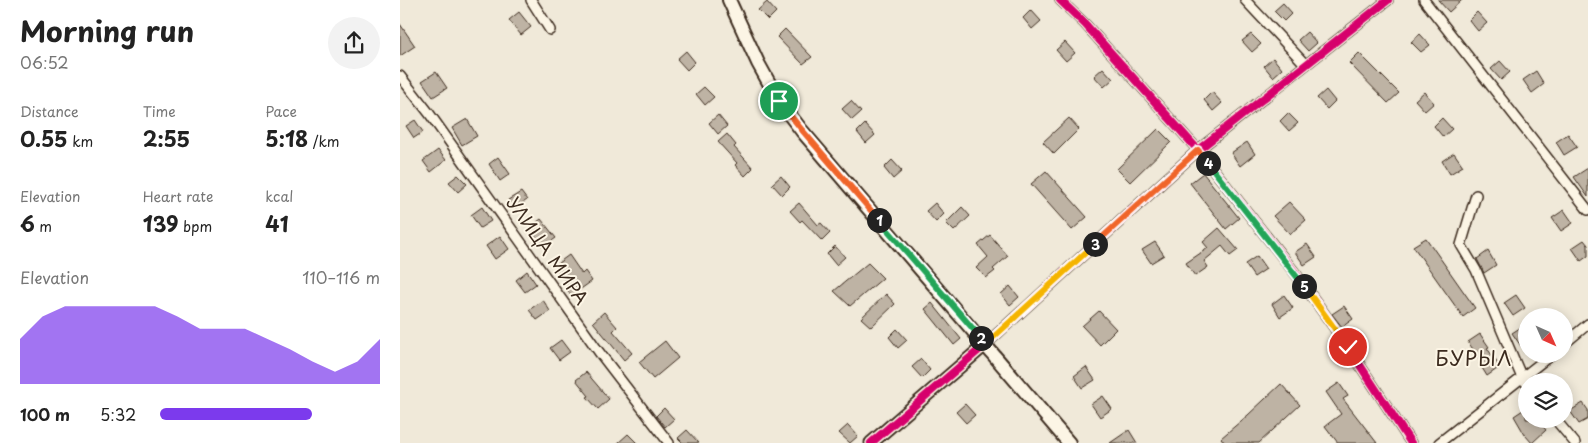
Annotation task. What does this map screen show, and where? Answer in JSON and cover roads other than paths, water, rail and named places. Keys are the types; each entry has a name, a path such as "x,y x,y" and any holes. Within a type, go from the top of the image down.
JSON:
{"main road":[{"path":"729,0 758,63 779,101 1069,443"}],"street":[{"path":"531,0 550,30"},
{"path":"1060,0 1086,24 1198,150 1296,274 1348,347 1411,443"},
{"path":"1245,0 1305,64"},
{"path":"871,443 986,344 1198,150 1388,0"},
{"path":"1424,0 1588,210"},
{"name":"УЛИЦА МИРА","path":"400,76 429,113 599,352 669,443"},
{"path":"1476,195 1461,245 1476,270 1521,373"},
{"path":"1573,336 1588,324"},
{"path":"1532,373 1542,363"},
{"path":"1440,443 1518,384"},
{"path":"1563,428 1575,443"}],"district":[{"name":"БУРЫЛ","path":"1474,359"}]}
